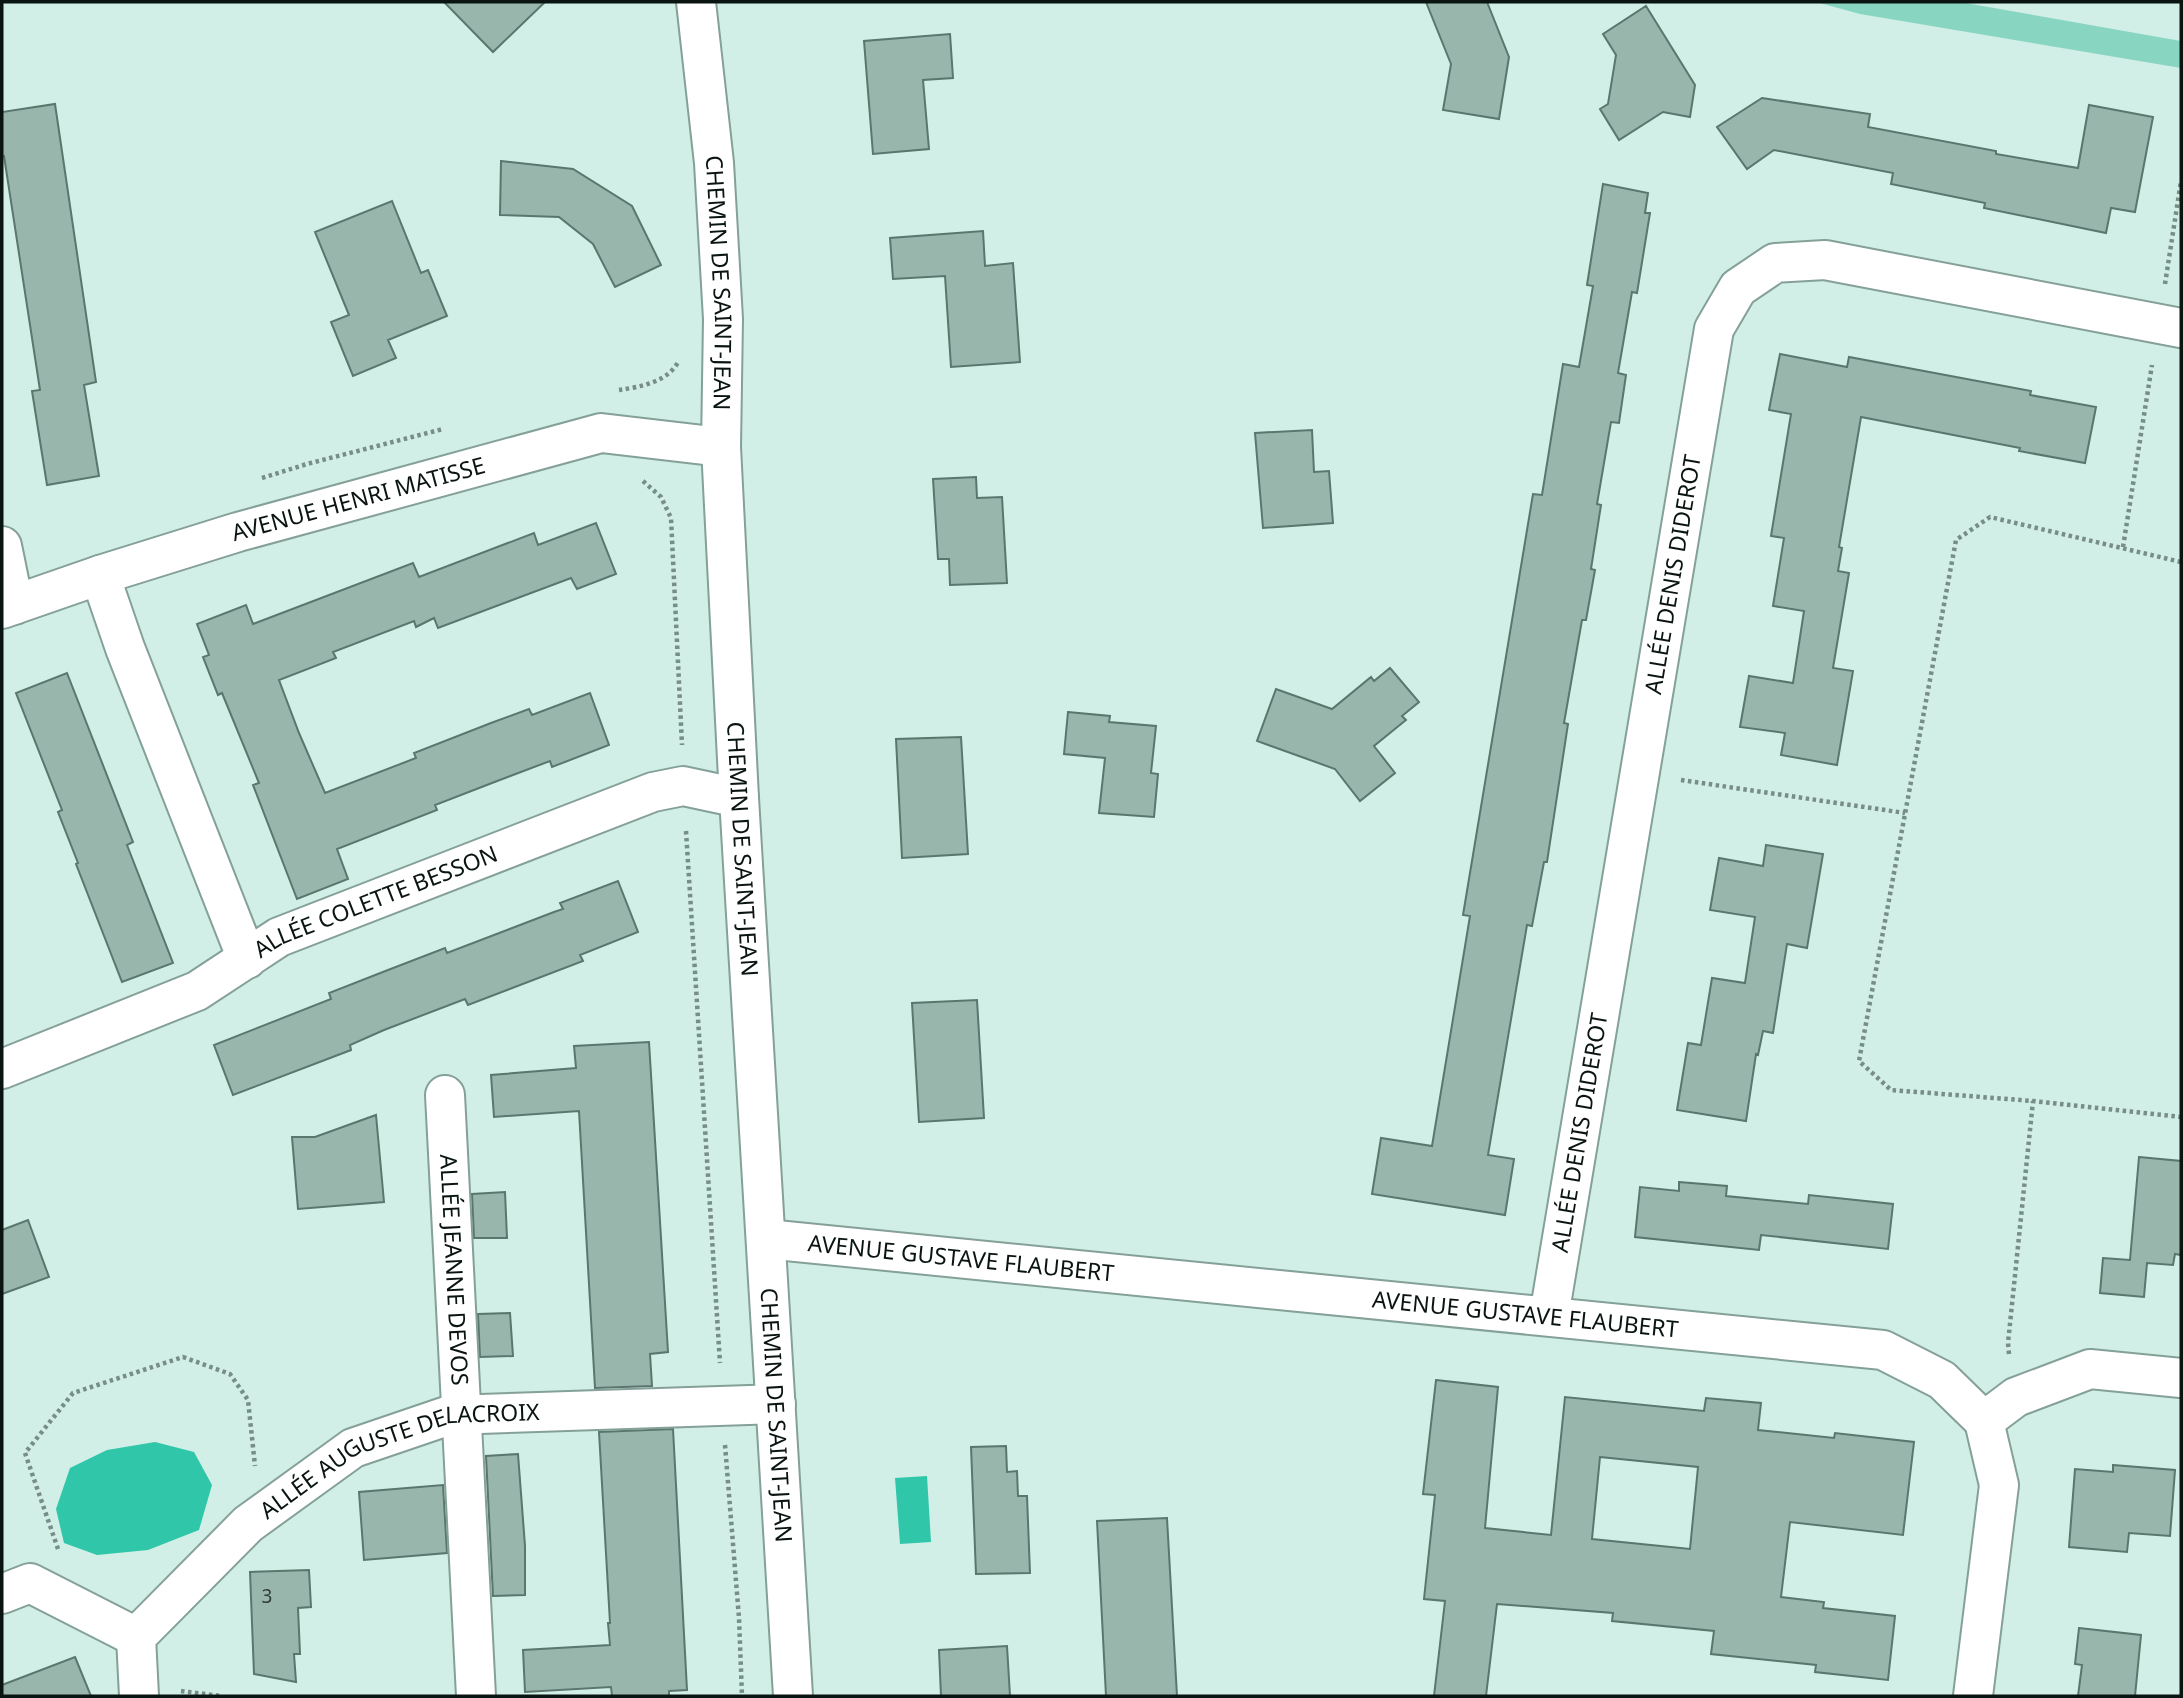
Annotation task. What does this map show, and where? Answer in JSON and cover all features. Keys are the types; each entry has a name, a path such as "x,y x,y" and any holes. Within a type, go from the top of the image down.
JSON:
{"street":[{"name":"CHEMIN DE SAINT-JEAN","path":"696,2 714,163 722,306 721,447 739,798 793,1696"},
{"name":"ALLÉE DENIS DIDEROT","path":"1549,1315 1714,329 1738,288 1775,263 1825,260 2181,328"},
{"name":"AVENUE HENRI MATISSE","path":"8,607 238,532 601,433 721,447"},
{"path":"2,546 8,607"},
{"name":"ALLÉE COLETTE BESSON","path":"100,575 125,648 247,959 279,937 653,792 683,786 739,798"},
{"path":"2,1069 197,991 247,959"},
{"name":"ALLÉE JEANNE DEVOS","path":"445,1095 476,1696"},
{"name":"AVENUE GUSTAVE FLAUBERT","path":"766,1239 1883,1350 1942,1380 1984,1421"},
{"path":"1973,1696 1999,1485 1984,1421 2017,1397 2090,1369 2181,1378"},
{"name":"ALLÉE AUGUSTE DELACROIX","path":"136,1637 248,1524 353,1448 450,1415 776,1404"},
{"path":"2,1594 30,1583 136,1637 139,1696"}],"path":[{"path":"616,390 640,387 660,379 676,367 680,357"},
{"path":"601,433 604,462 642,481 661,496 671,518 680,668 683,786 742,1696"},
{"path":"2181,562 1990,517 1956,541 1859,1062 1891,1090 2033,1101 2181,1117"},
{"path":"1640,773 1905,813"},
{"path":"2017,1397 2008,1343 2033,1101"},
{"path":"78,1607 25,1453 73,1393 183,1357 230,1374 248,1400 260,1516"}],"shaded area":[{"path":"1816,2 1960,2 2181,41 2181,68 1860,14"},
{"path":"155,1442 194,1452 212,1485 199,1530 148,1550 97,1555 64,1543 56,1509 70,1468 107,1450"},
{"path":"927,1476 931,1542 900,1544 895,1478"}],"building":[{"path":"444,2 545,2 493,52"},
{"path":"1426,2 1487,2 1509,57 1499,119 1443,110 1451,64"},
{"path":"1646,6 1695,85 1690,117 1663,112 1619,140 1600,109 1608,104 1616,55 1603,34"},
{"path":"950,34 953,78 923,80 929,149 873,154 864,41"},
{"path":"1762,98 1870,114 1868,127 2078,168 2089,105 2153,117 2135,212 2111,208 2106,233 1984,208 1985,203 1891,184 1893,173 1774,150 1747,169 1717,127"},
{"path":"55,104 96,382 84,385 99,476 47,485 32,391 40,390 2,156 2,112"},
{"path":"501,161 573,169 632,206 661,265 615,287 593,244 559,217 500,215"},
{"path":"1603,184 1648,193 1645,213 1650,213 1637,293 1632,292 1618,373 1626,375 1619,423 1611,422 1597,504 1601,505 1591,569 1595,570 1586,620 1582,620 1564,723 1568,724 1547,862 1544,862 1532,926 1527,925 1488,1155 1514,1159 1505,1215 1372,1194 1381,1138 1432,1146 1470,916 1463,915 1533,494 1542,495 1563,364 1579,367 1593,286 1587,285"},
{"path":"392,201 421,273 428,270 447,316 388,340 396,358 353,376 331,322 349,315 315,232"},
{"path":"983,231 985,266 1013,263 1020,362 951,367 945,276 893,279 890,238"},
{"path":"1780,354 1847,367 1849,357 2031,391 2030,395 2096,407 2085,463 1861,417 1839,547 1842,548 1838,571 1849,573 1833,668 1853,671 1837,765 1781,755 1785,733 1740,727 1749,676 1793,683 1804,611 1773,606 1784,538 1771,536 1791,414 1769,410"},
{"path":"1312,430 1314,472 1329,471 1333,523 1263,528 1255,433"},
{"path":"976,477 977,498 1002,497 1007,583 950,585 949,559 938,559 933,479"},
{"path":"596,523 616,574 577,589 571,578 438,628 434,618 416,627 414,621 333,652 336,658 279,680 325,793 416,758 414,753 491,723 529,709 532,715 590,693 609,745 552,767 550,761 492,783 435,805 437,810 337,849 348,879 297,899 253,785 259,783 222,693 218,695 203,657 209,655 197,624 246,605 253,624 413,563 419,577 534,533 538,545"},
{"path":"1390,668 1419,702 1402,716 1406,720 1374,746 1395,773 1360,801 1335,769 1257,741 1276,689 1332,709 1371,677 1374,681"},
{"path":"67,673 133,842 127,845 173,963 122,982 76,864 78,863 58,812 62,810 16,693"},
{"path":"1068,712 1110,716 1109,722 1156,726 1151,773 1158,774 1154,817 1099,813 1105,758 1064,754"},
{"path":"961,737 968,854 902,858 896,739"},
{"path":"1766,845 1823,854 1807,948 1787,944 1773,1033 1763,1031 1758,1055 1756,1054 1746,1121 1677,1110 1688,1043 1701,1045 1712,978 1745,983 1755,917 1710,910 1719,858 1763,866"},
{"path":"618,881 638,932 580,955 583,961 468,1005 465,999 384,1030 350,1045 351,1050 233,1095 214,1045 331,999 329,993 388,970 445,948 447,953 563,909 560,903"},
{"path":"977,1000 984,1118 919,1122 912,1003"},
{"path":"649,1042 668,1352 650,1354 652,1386 595,1388 579,1111 494,1117 491,1075 576,1068 574,1046"},
{"path":"376,1115 384,1202 298,1209 292,1137 315,1137"},
{"path":"2139,1157 2181,1161 2181,1255 2175,1254 2173,1265 2147,1263 2144,1297 2100,1293 2103,1258 2130,1260"},
{"path":"1679,1182 1727,1186 1726,1196 1808,1204 1809,1195 1893,1204 1888,1249 1761,1235 1759,1250 1635,1237 1640,1187 1679,1191"},
{"path":"505,1192 507,1238 474,1238 472,1194"},
{"path":"28,1220 49,1277 2,1294 2,1230"},
{"path":"510,1313 513,1356 480,1357 478,1314"},
{"path":"1436,1380 1498,1387 1485,1528 1551,1535 1565,1397 1704,1411 1706,1398 1761,1403 1758,1430 1834,1438 1835,1433 1914,1442 1903,1535 1790,1522 1781,1597 1824,1602 1823,1608 1895,1616 1888,1680 1815,1672 1816,1665 1711,1654 1714,1631 1612,1621 1613,1613 1497,1604 1486,1696 1434,1696 1445,1601 1424,1599 1435,1495 1423,1494","holes":["1600,1457 1698,1467 1690,1549 1592,1539"]},
{"path":"673,1429 687,1690 669,1691 669,1696 612,1696 611,1687 525,1692 523,1650 610,1645 599,1432"},
{"path":"1006,1446 1007,1472 1017,1471 1018,1496 1027,1496 1030,1573 976,1574 971,1447"},
{"path":"518,1454 525,1546 525,1595 493,1596 486,1456"},
{"path":"2113,1465 2175,1470 2170,1536 2129,1533 2127,1552 2069,1547 2075,1469 2113,1472"},
{"path":"443,1485 447,1553 364,1560 359,1492"},
{"path":"1167,1518 1177,1696 1106,1696 1097,1521"},
{"path":"309,1570 311,1607 298,1608 300,1654 294,1654 296,1682 254,1674 250,1572"},
{"path":"2079,1628 2141,1635 2135,1696 2078,1696 2082,1665 2075,1664"},
{"path":"1007,1646 1010,1696 941,1696 939,1650"},
{"path":"75,1657 91,1696 2,1696 2,1685"}]}
